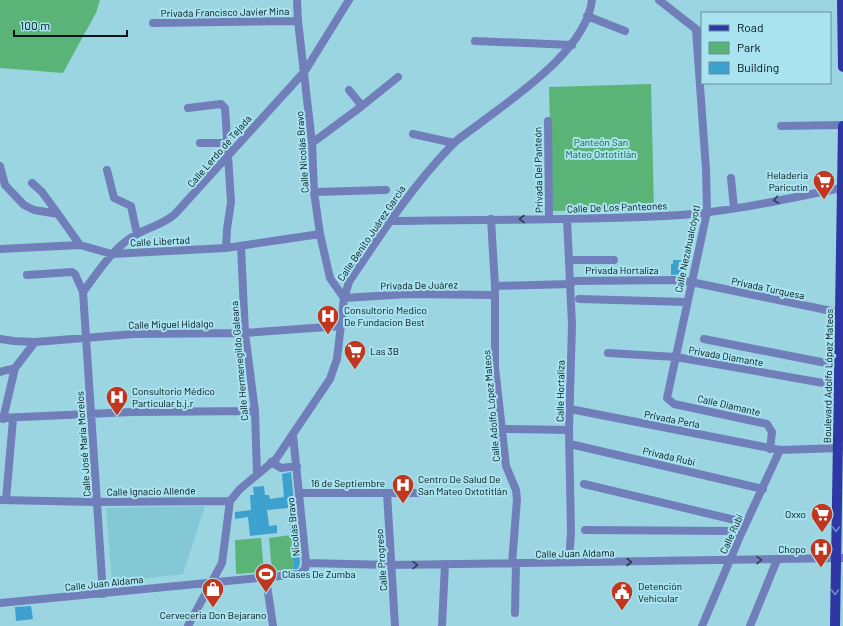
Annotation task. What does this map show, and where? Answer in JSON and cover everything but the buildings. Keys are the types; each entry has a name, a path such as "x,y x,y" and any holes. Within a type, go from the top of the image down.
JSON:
{"main road":[{"path":"842,0 843,67"},
{"name":"Boulevard Adolfo López Mateos","path":"835,626 840,559 839,448 843,125"}],"street":[{"name":"Calle Nicolás Bravo","path":"297,0 312,143 314,192 320,234 330,278 344,298"},
{"name":"Calle Lerdo de Tejada","path":"83,292 112,254 137,234 159,226 176,214 305,71 349,0"},
{"name":"Calle Benito Juárez Garcia","path":"230,501 240,489 271,462 293,435 332,374 337,359 344,298 349,282 389,221 412,190 454,144 529,86 553,65 572,45 587,16 592,0"},
{"path":"659,0 699,32"},
{"path":"587,16 625,31"},
{"name":"Privada Francisco Javier Mina","path":"153,23 298,21"},
{"name":"Calle Nezahualcóyotl","path":"699,32 701,71"},
{"path":"475,41 572,45"},
{"path":"312,143 398,77"},
{"name":"Calle Nezahualcóyotl","path":"667,398 686,302 707,212 702,84"},
{"path":"349,90 362,106"},
{"path":"188,108 223,104 225,110 231,202 226,248"},
{"name":"Privada Del Panteón","path":"548,121 549,219"},
{"path":"781,126 843,125"},
{"path":"413,134 454,144"},
{"path":"200,143 226,143"},
{"path":"0,166 2,185 29,208 58,214"},
{"path":"107,170 114,198 128,203 132,208 137,234"},
{"path":"731,178 734,208"},
{"path":"32,183 42,192 80,245"},
{"name":"Calle De Los Panteones","path":"389,221 567,219 707,212 842,188"},
{"path":"314,192 386,190"},
{"name":"Calle Hortaliza","path":"567,219 570,260 574,282 570,409 571,532 569,562"},
{"name":"Calle Adolfo López Mateos","path":"491,220 495,286 495,367 506,466 516,490 517,499 514,564 515,613"},
{"name":"Calle Libertad","path":"0,249 80,245 112,254 226,248 320,234"},
{"name":"Calle Hermenegildo Galeana","path":"241,246 245,333 255,412 257,475"},
{"name":"Privada Hortaliza","path":"570,260 614,260"},
{"path":"27,275 72,272 75,274 83,292"},
{"name":"Privada Hortaliza","path":"495,286 574,282 676,280 691,282"},
{"name":"Privada Turquesa","path":"691,282 841,313"},
{"name":"Calle José María Morelos","path":"83,292 103,594"},
{"name":"Privada De Juárez","path":"344,298 409,294 494,295"},
{"path":"579,299 686,302"},
{"name":"Calle Miguel Hidalgo","path":"0,339 35,342 134,334 245,333 341,326"},
{"path":"704,339 841,366"},
{"path":"35,342 15,368 1,419 132,412 255,412"},
{"name":"Privada Diamante","path":"608,353 676,357 840,386"},
{"path":"0,372 15,368"},
{"name":"Calle Diamante","path":"667,398 674,404 767,424 772,432 770,449"},
{"name":"Privada Perla","path":"570,409 770,449"},
{"path":"3,500 13,419"},
{"path":"502,429 570,430"},
{"name":"Nicolas Bravo","path":"210,582 300,574 305,569 306,563 300,493 293,435"},
{"name":"Privada Rubí","path":"570,444 763,489"},
{"path":"770,449 839,448"},
{"name":"Calle Rubí","path":"702,626 729,561 780,450"},
{"path":"271,462 281,468 297,466"},
{"path":"584,484 736,520 747,521"},
{"name":"16 de Septiembre","path":"300,493 420,493"},
{"name":"Calle Progreso","path":"387,493 395,626"},
{"name":"Calle Ignacio Allende","path":"3,500 96,502 230,501"},
{"path":"188,626 210,582 222,563 230,501"},
{"path":"585,530 730,531 741,534"},
{"name":"Calle Juan Aldama","path":"306,563 391,565 840,559"},
{"path":"750,626 777,560"},
{"path":"442,626 445,564"},
{"path":"266,578 273,626"},
{"name":"Calle Juan Aldama","path":"0,603 103,594 210,582"}],"shaded area":[{"path":"205,506 183,574 112,583 106,508"}],"green space":[{"path":"0,0 100,0 96,13 63,73 0,68"},
{"name":"Panteón San Mateo Oxtotitlán","path":"651,84 654,209 552,211 549,87"},
{"path":"291,535 294,569 272,571 269,538"},
{"path":"261,538 264,572 236,574 235,540"}],"place":[{"name":"Heladeria Paricutin","path":"824,200"},
{"name":"Consultorio Medico De Fundacion Best","path":"328,336"},
{"name":"Las 3B","path":"355,370"},
{"name":"Consultorio Médico Particular b.j.r","path":"117,416"},
{"name":"Centro De Salud De San Mateo Oxtotitlán","path":"403,504"},
{"name":"Oxxo","path":"822,534"},
{"name":"Chopo","path":"821,568"},
{"name":"Clases De Zumba","path":"266,594"},
{"name":"Cerveceria Don Bejarano","path":"213,608"},
{"name":"Detención Vehicular","path":"622,612"}]}
